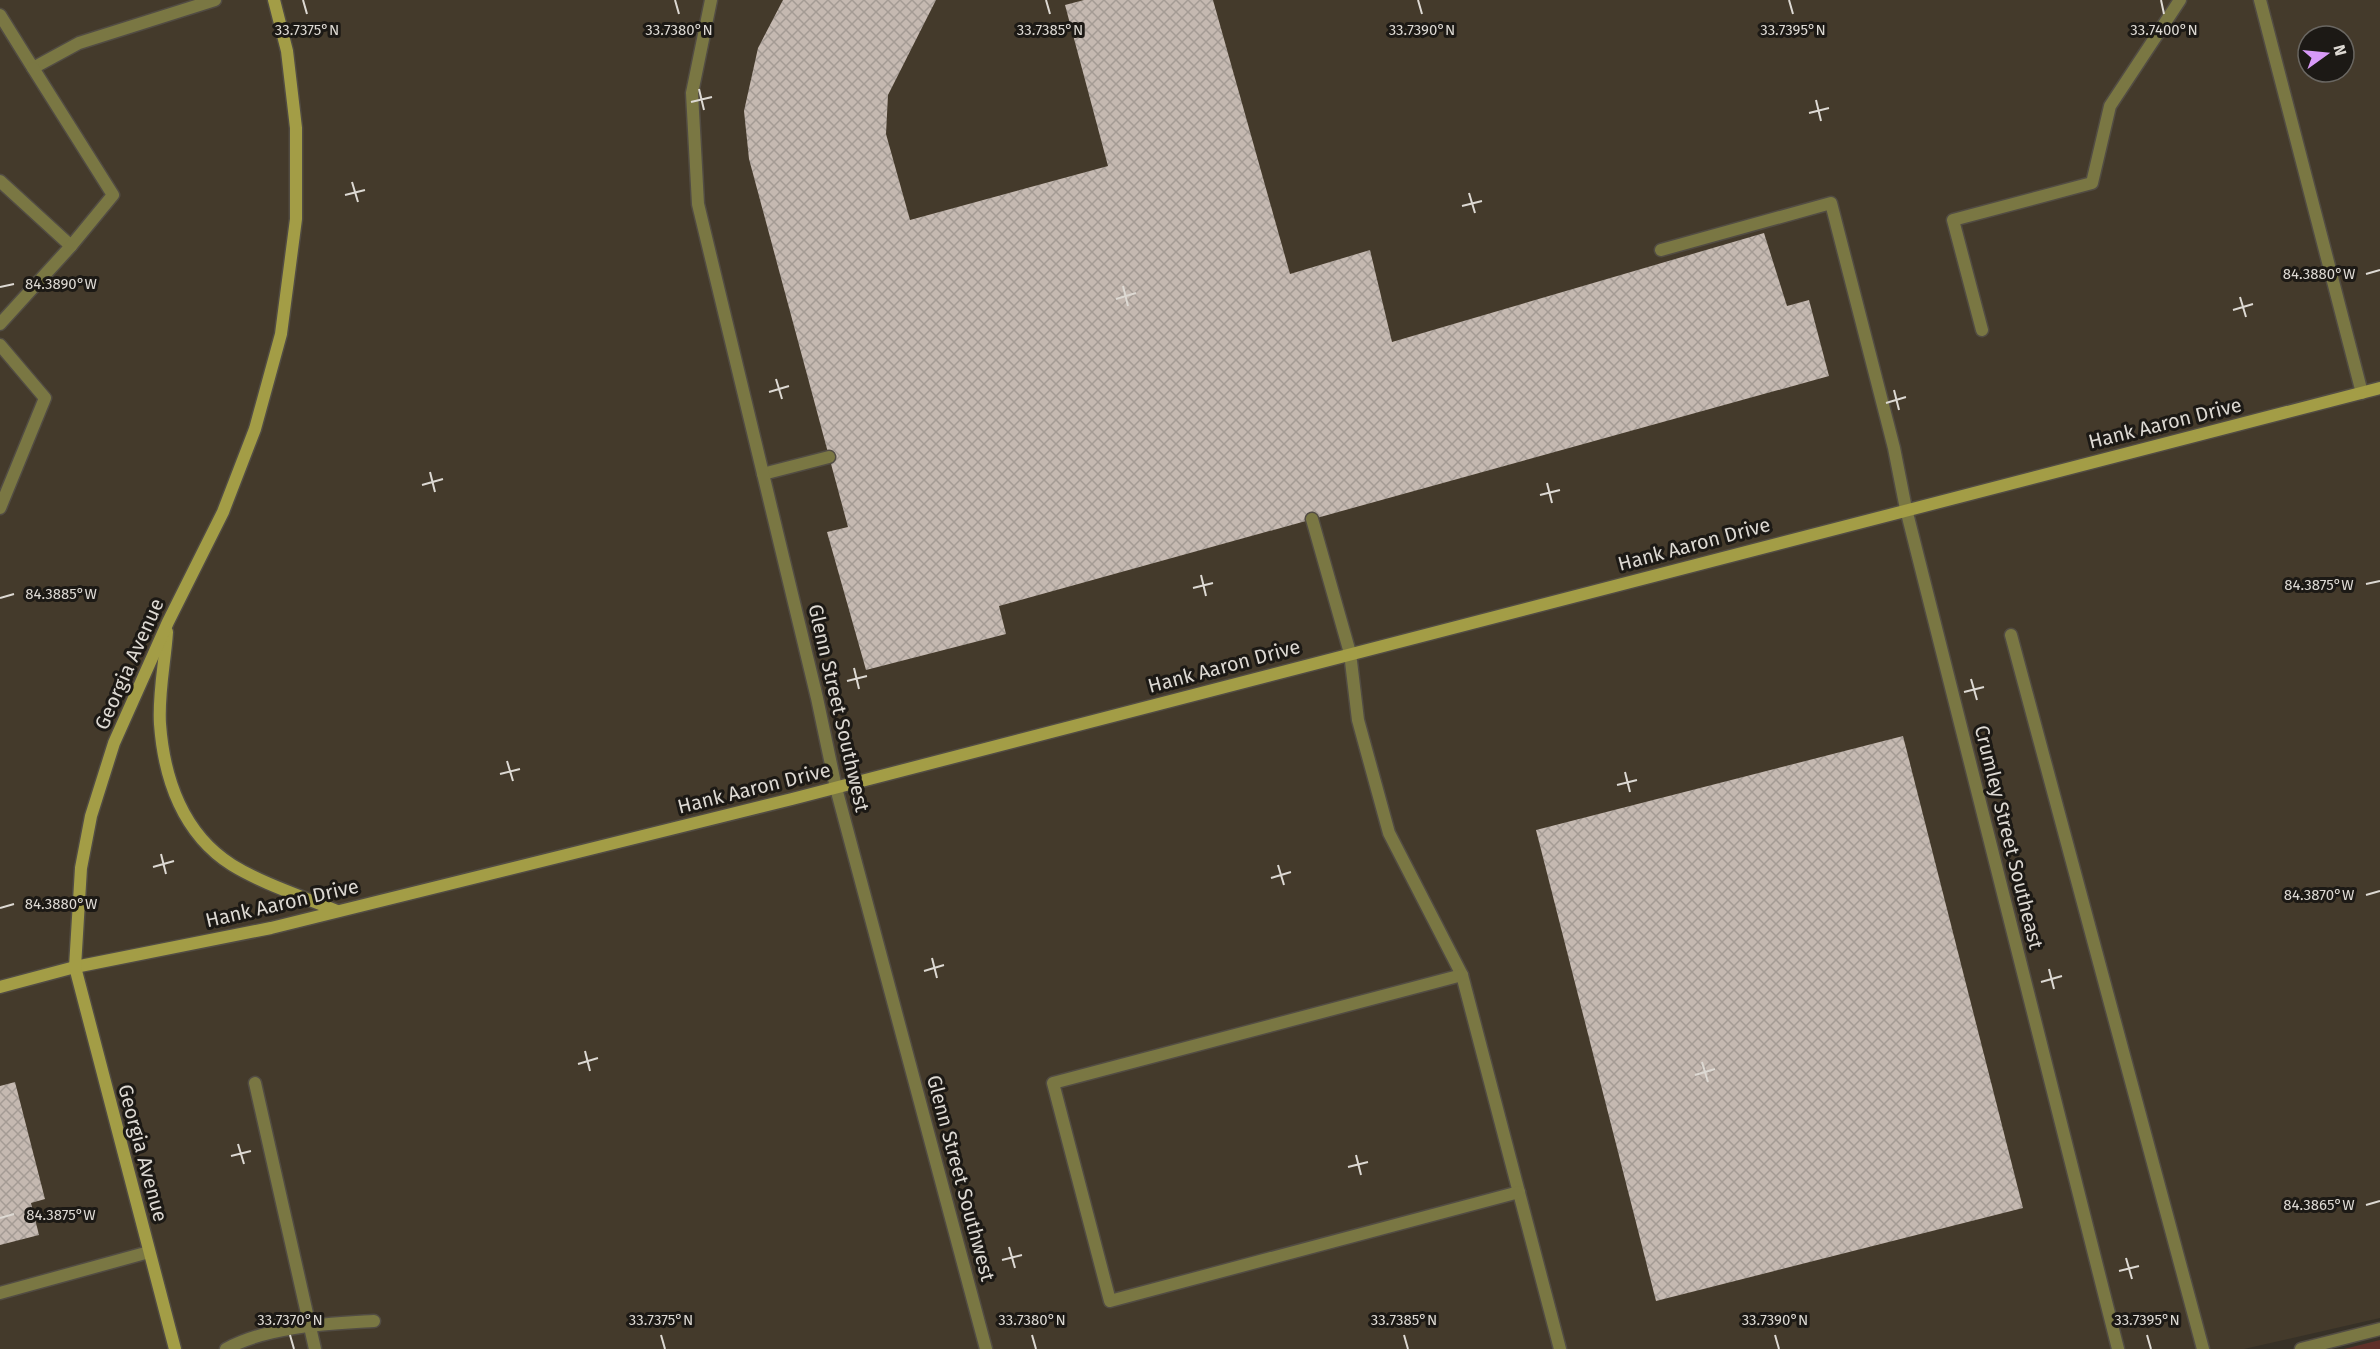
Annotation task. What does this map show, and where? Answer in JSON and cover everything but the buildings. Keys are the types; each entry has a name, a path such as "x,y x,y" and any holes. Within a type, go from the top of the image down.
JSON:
{"main road":[{"name":"Georgia Avenue","path":"175,1349 75,968 81,868 91,816 114,743 168,622 223,512 255,429 281,334 296,219 296,128 287,51 274,0"},
{"name":"Hank Aaron Drive","path":"0,987 75,968 271,928 836,788 2380,388"},
{"path":"168,622 160,722 168,778 192,830 204,844 233,866 338,911"}],"street":[{"path":"33,68 80,43 215,0"},
{"name":"Glenn Street Southwest","path":"711,0 692,93 698,204 818,698 836,788 986,1349"},
{"path":"1982,330 1953,220 2092,183 2110,106 2180,0"},
{"path":"2260,0 2362,393"},
{"path":"0,15 113,195 72,246 0,324"},
{"path":"0,181 72,246"},
{"name":"Crumley Street Southeast","path":"1661,250 1831,203 2118,1349"},
{"path":"0,345 45,398 0,508"},
{"path":"763,474 829,457"},
{"path":"1312,519 1350,653 1358,720 1389,833 1462,975 1560,1349"},
{"path":"2011,635 2203,1349"},
{"path":"1462,975 1053,1083 1110,1301 1519,1192"},
{"path":"255,1083 315,1349"},
{"path":"0,1293 149,1252"},
{"path":"226,1349 237,1343 309,1325 374,1321"},
{"path":"2301,1349 2380,1329"}],"shaded area":[{"path":"0,0 2380,0 2380,1318 2244,1349 0,1349"},
{"path":"2380,1340 2380,1349 2344,1349"}]}
